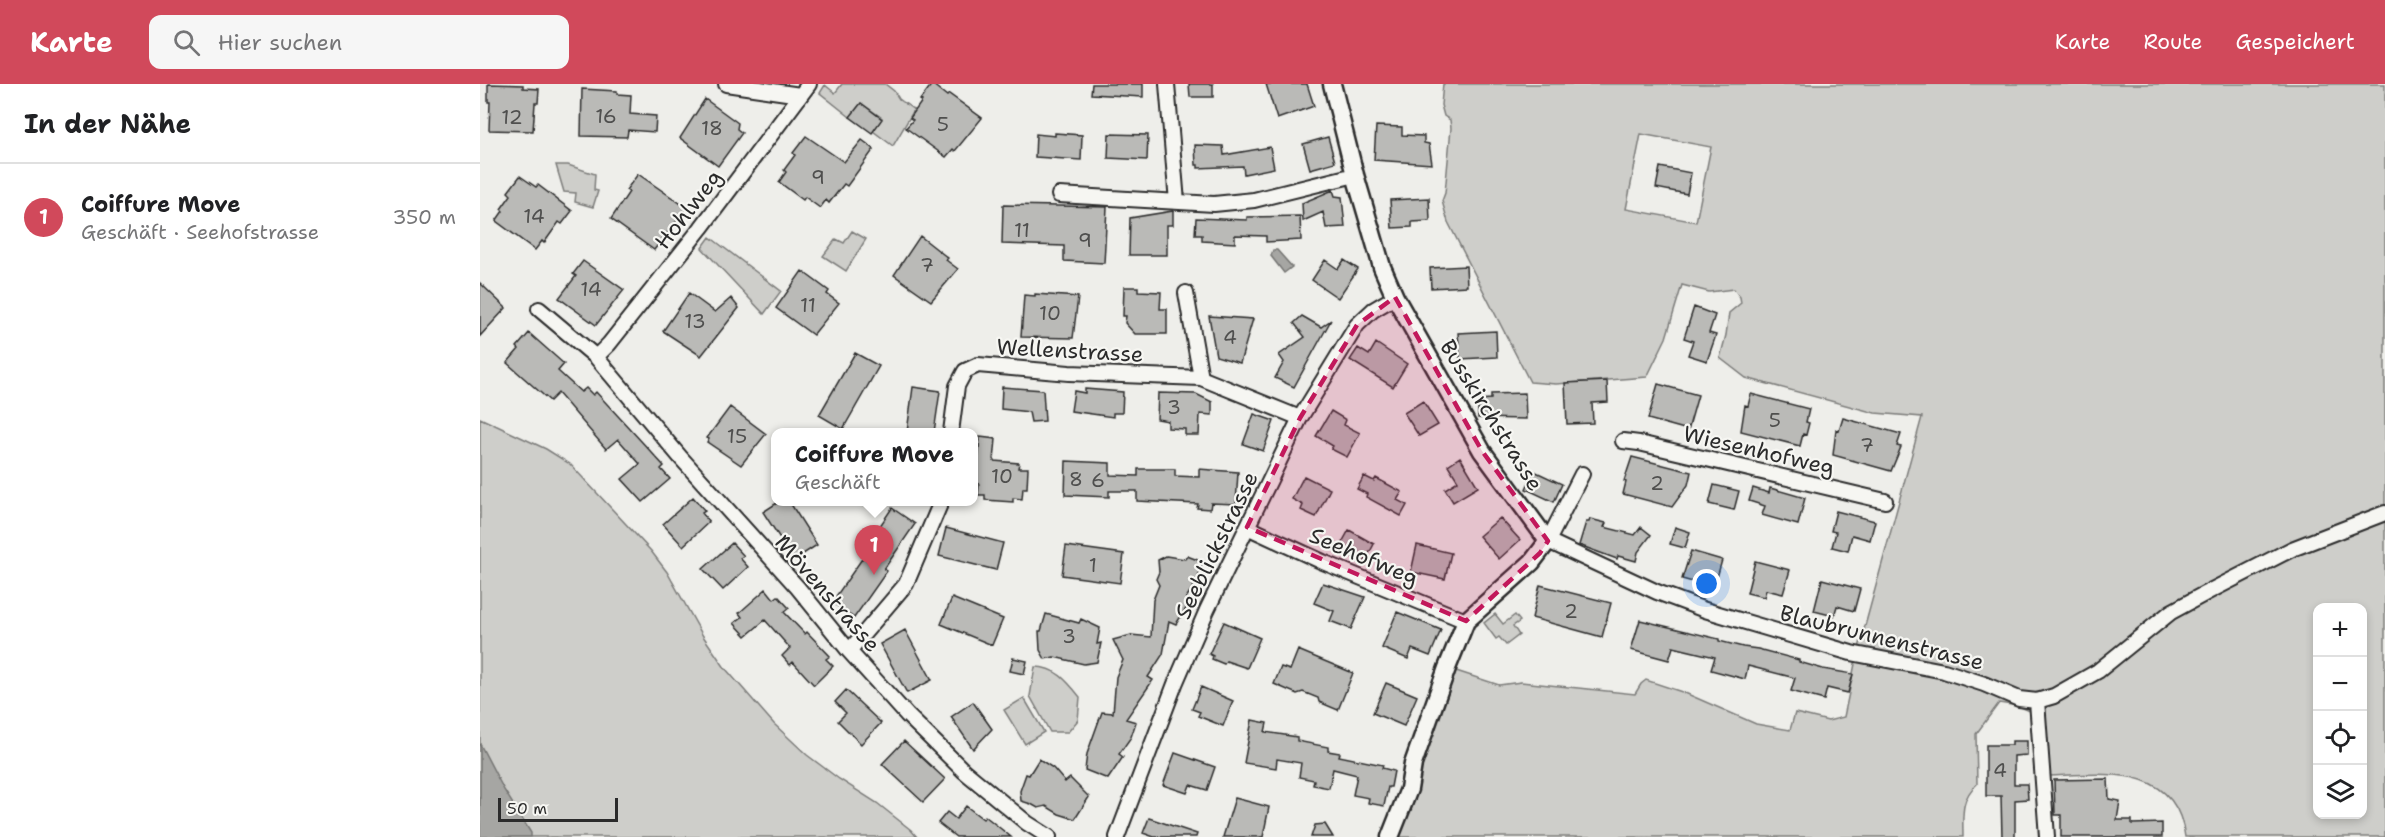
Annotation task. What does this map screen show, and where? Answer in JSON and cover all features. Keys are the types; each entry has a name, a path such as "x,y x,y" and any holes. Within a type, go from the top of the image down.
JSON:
{"street":[{"path":"726,84 804,89"},
{"path":"1167,84 1177,202"},
{"name":"Busskirchstrasse","path":"1332,84 1382,267 1395,297 1482,450 1548,541"},
{"name":"Hohlweg","path":"596,357 609,344 701,228 804,89"},
{"path":"1059,195 1214,204 1254,200 1355,175"},
{"path":"1186,293 1201,378"},
{"name":"Seeblickstrasse","path":"1117,837 1174,684 1300,418 1357,325 1373,310 1395,297"},
{"name":"Mövenstrasse","path":"539,309 596,357 681,458 798,588 849,651 907,714 964,771 1027,823 1049,837"},
{"name":"Wellenstrasse","path":"952,428 957,386 965,372 978,365 1069,373 1201,378 1300,418"},
{"name":"Wiesenhofweg","path":"1623,441 1639,442 1885,501"},
{"path":"1390,837 1409,789 1413,764 1435,700 1466,621 1532,562 1548,541 1582,474"},
{"path":"849,651 906,584 940,506"},
{"path":"2047,837 2037,701 2054,696 2083,681 2171,612 2206,593 2292,549 2385,513"},
{"name":"Seehofweg","path":"1247,527 1323,562 1466,621"},
{"name":"Blaubrunnenstrasse","path":"1548,541 1657,592 1704,610 1851,653 1944,671 1984,684 2019,699 2037,701"}],"highlighted area":[{"path":"1395,297 1482,451 1548,541 1540,553 1466,621 1247,527 1300,418 1357,325"}],"shaded area":[{"path":"842,84 885,84 894,91 899,99 914,110 893,146 873,131 882,118 861,103 850,117 820,93 825,85 835,93"},
{"path":"1443,84 2385,84 2385,837 2185,837 2179,813 2168,796 2153,785 2135,778 2093,774 2049,776 2053,837 2035,724 2030,711 2018,706 1999,703 1976,734 1977,784 1965,802 1963,837 1390,837 1447,668 1499,685 1521,682 1635,694 1646,680 1685,693 1756,724 1790,730 1795,713 1828,721 1844,717 1856,659 1922,417 1875,413 1746,378 1720,358 1729,313 1741,303 1734,289 1709,292 1682,285 1666,338 1647,377 1556,384 1530,382 1448,222 1442,201 1445,193 1451,128 1450,120 1444,116 1441,105","holes":["1641,134 1711,147 1696,222 1626,209"]},
{"path":"556,165 568,165 595,174 594,190 598,191 593,207 575,202 576,193 564,192"},
{"path":"852,231 866,239 846,271 823,256 836,239 844,243"},
{"path":"710,237 781,291 764,314 702,248"},
{"path":"1273,250 1277,250 1292,267 1284,273 1271,256"},
{"path":"480,418 546,449 570,464 651,551 667,572 703,636 725,668 774,724 807,755 877,803 917,837 480,837"},
{"path":"1495,614 1503,624 1515,615 1520,621 1513,626 1519,635 1506,645 1499,637 1496,639 1484,623"},
{"path":"1035,667 1055,672 1066,680 1080,697 1078,720 1068,732 1050,732 1030,696"},
{"path":"1024,698 1044,732 1025,744 1004,710"},
{"path":"480,744 504,790 531,833 531,837 480,837"}],"building":[{"path":"488,84 523,85 523,88 539,89 538,103 535,103 533,131 489,130"},
{"path":"932,84 982,118 955,151 953,149 946,157 906,128 913,120 910,118 922,101 920,100"},
{"path":"1092,84 1143,84 1143,97 1091,94"},
{"path":"1189,84 1213,84 1213,97 1190,97"},
{"path":"1266,84 1307,84 1314,106 1277,119"},
{"path":"582,89 617,91 617,94 631,95 630,114 656,116 655,132 628,130 627,137 581,136"},
{"path":"705,99 738,123 737,129 742,133 718,166 680,138"},
{"path":"861,103 882,119 872,133 850,117"},
{"path":"1376,126 1402,127 1402,135 1424,136 1424,143 1429,144 1432,164 1374,160"},
{"path":"1055,133 1082,135 1081,160 1035,157 1036,134 1055,136"},
{"path":"1109,134 1148,135 1147,160 1108,158"},
{"path":"806,136 844,162 862,140 874,149 847,186 844,184 829,203 826,200 820,208 805,197 803,200 779,182 786,172 784,170 795,155 793,153"},
{"path":"1328,137 1335,162 1310,169 1303,144"},
{"path":"1195,145 1223,146 1224,155 1270,147 1274,168 1244,174 1243,166 1198,168"},
{"path":"1660,167 1691,173 1687,194 1656,188"},
{"path":"638,174 687,208 654,250 611,219 629,192 626,190"},
{"path":"520,176 536,187 538,185 572,211 562,224 559,222 544,243 542,241 535,250 496,221 511,195 508,192"},
{"path":"1333,190 1335,196 1342,197 1345,227 1326,228 1323,212 1303,221 1302,203"},
{"path":"1429,198 1430,221 1412,222 1412,227 1392,228 1390,200"},
{"path":"1003,205 1107,207 1104,263 1064,261 1064,246 1002,244"},
{"path":"1173,211 1173,225 1167,225 1167,255 1129,255 1130,218"},
{"path":"1300,216 1301,240 1266,242 1266,236 1235,235 1235,243 1202,241 1202,235 1195,235 1196,218 1247,220 1247,217"},
{"path":"920,236 958,269 931,301 894,275"},
{"path":"1325,260 1338,269 1344,260 1358,269 1338,298 1312,280"},
{"path":"583,261 624,290 596,325 559,298 576,276 573,274"},
{"path":"1466,266 1467,286 1431,288 1430,268"},
{"path":"802,271 829,291 827,294 839,303 813,335 776,308"},
{"path":"480,283 506,308 480,336"},
{"path":"1124,287 1138,287 1138,291 1161,292 1160,309 1167,309 1167,334 1135,334 1125,323 1126,316 1123,316"},
{"path":"689,293 715,312 731,298 739,308 701,356 663,331"},
{"path":"1035,294 1078,297 1073,338 1021,337 1024,295 1035,296"},
{"path":"1694,307 1715,315 1709,333 1716,335 1707,361 1688,355 1693,341 1684,338"},
{"path":"1209,316 1253,319 1240,363 1216,356"},
{"path":"1302,316 1321,327 1331,320 1294,387 1275,378 1284,362 1279,355 1305,337 1294,323"},
{"path":"1496,331 1497,357 1460,359 1458,333"},
{"path":"529,333 564,364 558,371 581,392 586,388 593,395 596,392 664,466 661,469 670,479 643,502 622,479 640,464 618,439 606,449 558,393 550,401 507,363"},
{"path":"1376,343 1407,364 1393,387 1350,360 1358,348 1369,355"},
{"path":"855,353 879,366 844,428 819,415"},
{"path":"1607,381 1608,402 1592,403 1593,423 1567,424 1565,383"},
{"path":"1658,384 1698,395 1688,430 1648,419"},
{"path":"913,387 940,391 935,428 908,428"},
{"path":"1002,387 1043,390 1045,421 1031,422 1029,412 1001,409"},
{"path":"1085,389 1123,392 1122,413 1113,413 1113,417 1071,411 1074,391 1085,393"},
{"path":"1158,393 1196,394 1212,402 1212,415 1200,414 1199,435 1185,435 1185,429 1168,428 1168,421 1157,419"},
{"path":"1525,393 1526,419 1478,418 1478,400 1491,399 1491,394"},
{"path":"1751,394 1809,409 1806,422 1809,423 1800,446 1741,431 1745,405 1748,406"},
{"path":"1423,401 1438,425 1419,436 1404,413"},
{"path":"730,407 766,434 741,465 707,442 709,439 707,438"},
{"path":"1331,411 1346,420 1344,425 1360,433 1347,457 1331,449 1333,446 1316,436"},
{"path":"1254,414 1274,421 1263,451 1243,444"},
{"path":"1843,418 1901,434 1897,446 1901,447 1891,471 1833,455 1836,430 1839,431"},
{"path":"980,437 996,439 994,461 1019,463 1018,468 1028,468 1027,488 1023,488 1022,499 1013,498 1013,502 985,500 985,495 978,495"},
{"path":"1460,457 1478,487 1453,502 1445,489 1458,481 1448,465"},
{"path":"1632,457 1691,472 1688,485 1672,507 1623,494 1626,482 1624,481"},
{"path":"1066,461 1110,463 1110,475 1138,476 1138,469 1175,469 1175,476 1199,477 1199,469 1238,472 1236,504 1211,503 1210,509 1197,508 1198,504 1137,501 1137,491 1109,491 1109,497 1065,495"},
{"path":"1534,471 1562,484 1554,502 1526,489"},
{"path":"1304,476 1330,489 1316,517 1301,510 1303,505 1292,499"},
{"path":"1364,476 1374,481 1376,478 1402,492 1397,500 1407,505 1401,516 1366,497 1367,494 1357,489"},
{"path":"1714,485 1739,491 1734,510 1709,504"},
{"path":"1753,488 1769,493 1770,488 1805,498 1798,525 1762,515 1765,506 1749,501"},
{"path":"693,497 705,511 702,513 709,522 683,546 663,524"},
{"path":"772,506 792,506 817,545 794,560 763,512"},
{"path":"892,508 915,524 884,569 887,571 854,618 832,602 864,556 861,554"},
{"path":"1836,511 1875,521 1870,540 1852,535 1848,551 1832,547 1836,532 1831,531"},
{"path":"1500,518 1520,540 1499,559 1479,536"},
{"path":"1590,519 1606,523 1604,527 1635,535 1641,527 1651,535 1638,552 1636,561 1618,556 1617,559 1579,545 1586,522"},
{"path":"1675,527 1690,532 1685,548 1670,544"},
{"path":"946,528 1003,543 996,570 939,556"},
{"path":"1349,530 1374,544 1364,563 1338,550"},
{"path":"732,543 744,556 740,558 748,567 723,590 703,569"},
{"path":"1417,545 1451,553 1445,579 1411,572"},
{"path":"1066,546 1124,554 1120,583 1062,575"},
{"path":"1691,551 1722,560 1714,588 1682,579"},
{"path":"1166,556 1185,559 1187,556 1203,562 1197,581 1186,598 1191,601 1176,624 1169,621 1163,654 1148,677 1153,680 1126,719 1136,722 1131,737 1119,754 1123,757 1108,779 1085,770 1087,754 1102,712 1113,713 1116,677 1123,660 1113,640 1131,635 1151,637 1153,600 1159,585 1156,579 1159,572 1158,560"},
{"path":"1755,561 1790,570 1783,594 1766,590 1764,597 1747,593"},
{"path":"1822,579 1860,589 1854,611 1837,606 1834,616 1814,611"},
{"path":"1323,583 1365,597 1351,629 1330,621 1334,611 1314,603"},
{"path":"1540,585 1611,603 1602,637 1532,618"},
{"path":"766,589 774,599 778,596 789,608 784,612 830,656 826,659 833,666 814,685 793,662 790,665 782,656 790,648 765,620 746,636 734,623 742,617 739,613"},
{"path":"952,598 1003,619 992,645 941,624"},
{"path":"1397,612 1441,630 1430,656 1412,649 1408,659 1382,648"},
{"path":"1046,614 1079,623 1081,619 1100,628 1097,644 1101,643 1097,662 1084,664 1054,657 1045,659 1040,650 1039,631 1041,631"},
{"path":"1640,620 1758,649 1823,669 1853,674 1848,693 1827,688 1824,700 1791,691 1795,678 1748,666 1745,679 1711,670 1715,657 1673,647 1669,660 1631,650"},
{"path":"1224,622 1260,638 1247,668 1226,661 1224,664 1212,659 1213,656 1209,654"},
{"path":"905,630 932,680 907,693 880,644"},
{"path":"1298,650 1353,673 1338,710 1319,702 1318,698 1303,692 1297,694 1274,684 1281,667 1290,670"},
{"path":"1013,658 1027,661 1024,674 1010,671"},
{"path":"1386,683 1417,696 1404,726 1373,713"},
{"path":"1201,687 1233,701 1223,726 1198,716 1200,712 1192,709"},
{"path":"846,690 881,723 861,744 838,721 846,713 835,702"},
{"path":"973,702 992,729 973,749 951,717"},
{"path":"1252,720 1267,723 1265,732 1297,737 1297,741 1328,747 1328,751 1340,753 1339,756 1383,765 1382,768 1394,771 1384,806 1368,803 1369,798 1353,795 1357,775 1333,769 1329,788 1313,785 1314,780 1299,777 1301,763 1277,759 1276,768 1244,763"},
{"path":"904,741 945,779 923,802 882,764"},
{"path":"2012,741 2027,741 2027,755 2014,756 2014,784 2027,784 2028,799 2015,800 2015,837 2002,837 2001,796 1986,796 1986,745 2012,745"},
{"path":"1175,753 1215,767 1207,790 1190,785 1187,793 1163,785"},
{"path":"1039,759 1053,768 1065,782 1070,778 1089,797 1075,819 1059,814 1046,806 1038,808 1021,801 1020,791 1026,774 1029,775"},
{"path":"2108,779 2109,799 2120,801 2117,820 2132,820 2132,824 2162,823 2162,837 2061,837 2061,815 2055,815 2054,780"},
{"path":"1235,798 1269,807 1263,837 1223,837"},
{"path":"966,806 983,819 985,816 1011,837 956,837 938,823 947,812 956,819"},
{"path":"1149,818 1197,834 1196,837 1154,837 1143,833"},
{"path":"1325,824 1333,837 1311,837 1315,825"}],"place":[{"name":"Coiffure Move","path":"874,575"}]}
